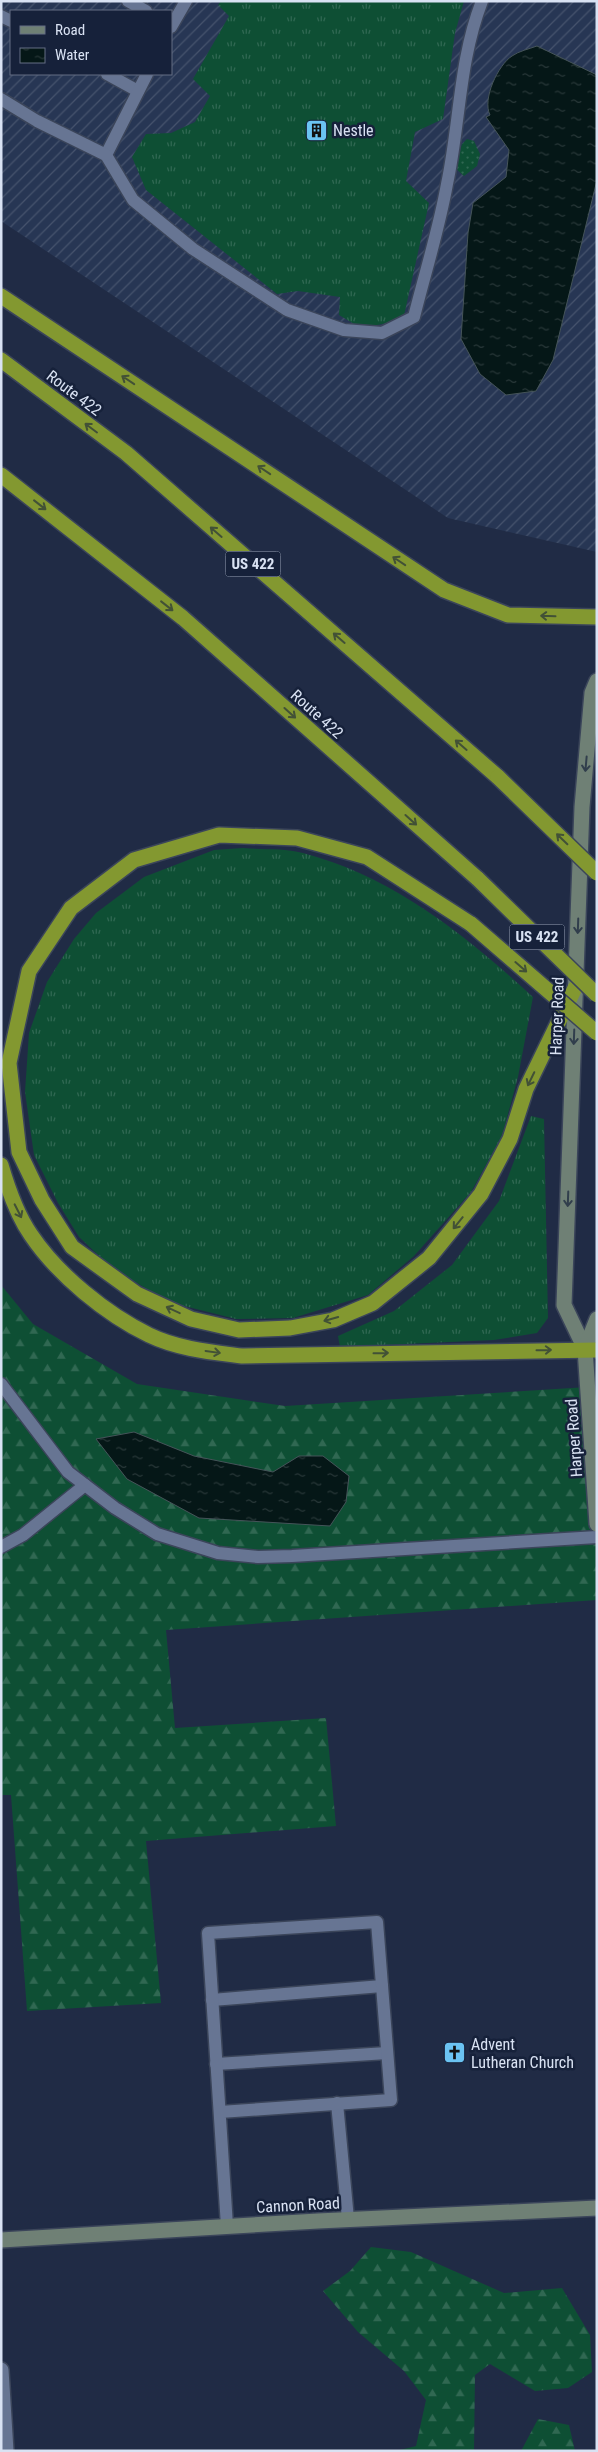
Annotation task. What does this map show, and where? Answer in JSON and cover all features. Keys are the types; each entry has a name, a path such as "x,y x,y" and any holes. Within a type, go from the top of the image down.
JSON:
{"highway":[{"path":"1,296 444,590 508,615 597,617"},
{"name":"Route 422","path":"1,360 126,453 498,777 597,873"},
{"name":"Route 422","path":"1,475 183,618 478,879 597,995"},
{"path":"575,988 526,1089 510,1139 481,1194 429,1258 373,1303 332,1320 290,1328 238,1330 192,1319 137,1294 72,1247 42,1200 19,1152 9,1063 28,971 70,908 134,860 220,835 297,838 367,857 471,924 597,1033"},
{"path":"1,1165 8,1189 30,1234 63,1273 114,1314 150,1336 191,1349 242,1356 591,1349"}],"street":[{"name":"Harper Road","path":"591,1349 564,1305 582,807 592,692 597,681"},
{"name":"Harper Road","path":"597,1319 591,1349 597,1524"},
{"name":"Cannon Road","path":"1,2240 348,2219 597,2208"},
{"path":"1,2370 6,2451"}],"lane":[{"path":"128,1 144,10"},
{"path":"172,24 186,1"},
{"path":"1,99 37,121 106,155 133,200 193,249 286,310 344,330 382,333 414,317 448,184 464,68 482,1"},
{"path":"109,75 138,91"},
{"path":"106,155 146,75"},
{"path":"1,1384 68,1472 115,1508 157,1534 218,1553 258,1558 597,1537"},
{"path":"1,1548 23,1535 85,1485"},
{"path":"220,2112 391,2100 377,1922 208,1932 227,2226"},
{"path":"212,2000 382,1986"},
{"path":"216,2064 387,2053"},
{"path":"338,2104 348,2219"}],"shaded area":[{"path":"1,1 597,1 597,552 448,518 1,221"}],"green space":[{"path":"221,1 464,1 455,33 443,119 415,132 406,181 429,203 403,320 361,328 339,315 340,297 298,291 277,294 146,190 132,157 146,134 171,133 195,122 210,96 193,79 229,16 218,5"},
{"path":"467,139 474,141 480,154 477,166 464,176 455,168 462,144"},
{"path":"243,848 296,851 336,863 367,877 427,911 455,931 533,997 518,1077 502,1136 471,1192 414,1256 368,1295 293,1318 236,1319 168,1302 111,1267 79,1237 58,1203 34,1155 25,1092 29,1033 47,982 74,939 96,913 144,877 214,850"},
{"path":"531,1116 544,1119 548,1318 537,1333 494,1340 340,1347 338,1336 394,1311 452,1265 499,1201"},
{"path":"1,1285 33,1324 137,1384 285,1406 588,1387 597,1524 597,1600 166,1630 175,1728 326,1718 336,1826 146,1841 161,2003 27,2011 11,1795 1,1795"},
{"path":"371,2247 411,2252 504,2293 562,2288 590,2335 592,2372 568,2388 535,2391 490,2364 475,2375 474,2451 396,2451 416,2446 426,2400 404,2371 358,2332 323,2291 350,2271"},
{"path":"538,2419 569,2425 575,2451 521,2451"}],"water":[{"path":"537,46 597,75 597,180 553,360 536,391 506,395 480,374 461,339 468,233 473,203 506,177 509,150 486,117 490,115 488,100 493,83 507,60 521,51"},
{"path":"134,1432 194,1456 273,1472 299,1456 323,1456 349,1476 346,1502 330,1526 199,1518 127,1479 96,1439"}],"place":[{"name":"Nestle","path":"317,130"},
{"name":"Advent Lutheran Church","path":"455,2053"}]}
